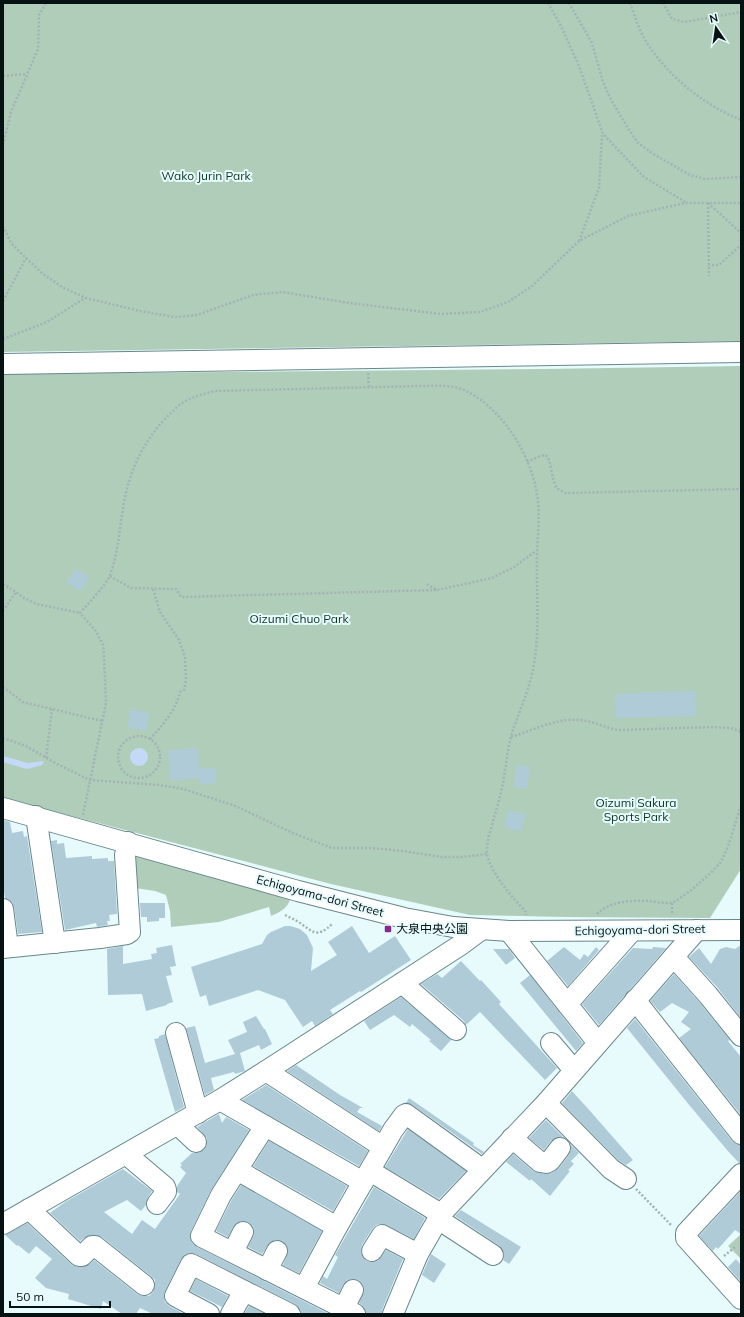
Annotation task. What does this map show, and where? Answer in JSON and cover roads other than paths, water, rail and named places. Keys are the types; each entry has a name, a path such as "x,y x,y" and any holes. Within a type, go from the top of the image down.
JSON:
{"street":[{"path":"3,364 741,352"},
{"name":"Echigoyama-dori Street","path":"3,808 36,816 298,891 404,918 453,927 481,930 518,931 697,930 739,932"},
{"path":"36,816 55,943"},
{"path":"3,909 6,947 55,943 127,934 131,930 125,855 128,842"},
{"path":"3,1224 220,1100 462,944 481,930"},
{"path":"393,1314 418,1254 440,1216 482,1169 546,1103 697,930"},
{"path":"518,931 567,1004 598,1043"},
{"path":"567,1004 632,931"},
{"path":"674,957 708,995 741,1036"},
{"path":"402,983 456,1030"},
{"path":"635,1000 741,1134"},
{"path":"176,1033 198,1113"},
{"path":"551,1043 574,1070"},
{"path":"266,1071 383,1147"},
{"path":"220,1100 265,1126 366,1176 440,1216 493,1255"},
{"path":"546,1103 611,1169 626,1179"},
{"path":"304,1288 366,1176 404,1115 406,1114 482,1169"},
{"path":"178,1124 196,1142"},
{"path":"265,1126 217,1202 201,1234 202,1237 350,1311 353,1290"},
{"path":"512,1138 543,1163 550,1162 560,1148"},
{"path":"126,1154 165,1187 166,1192 157,1204"},
{"path":"237,1170 337,1227"},
{"path":"741,1174 685,1235 686,1238 741,1299"},
{"path":"29,1209 79,1256 82,1256 92,1246 95,1246 144,1285"},
{"path":"233,1252 243,1232"},
{"path":"372,1251 382,1235 418,1254"},
{"path":"204,1238 175,1296 209,1314"},
{"path":"267,1270 277,1251"},
{"path":"192,1264 290,1314"},
{"path":"231,1314 244,1291"}],"water":[{"path":"139,748 145,751 148,757 145,763 139,766 133,763 130,757 133,751"},
{"path":"3,756 28,763 44,761 42,765 27,769 3,762"}],"place":[{"name":"大泉中央公園","path":"388,929"}],"park label":[{"name":"Wako Jurin Park","path":"206,176"},
{"name":"Oizumi Chuo Park","path":"299,619"},
{"name":"Oizumi Sakura Sports Park","path":"636,810"}]}
